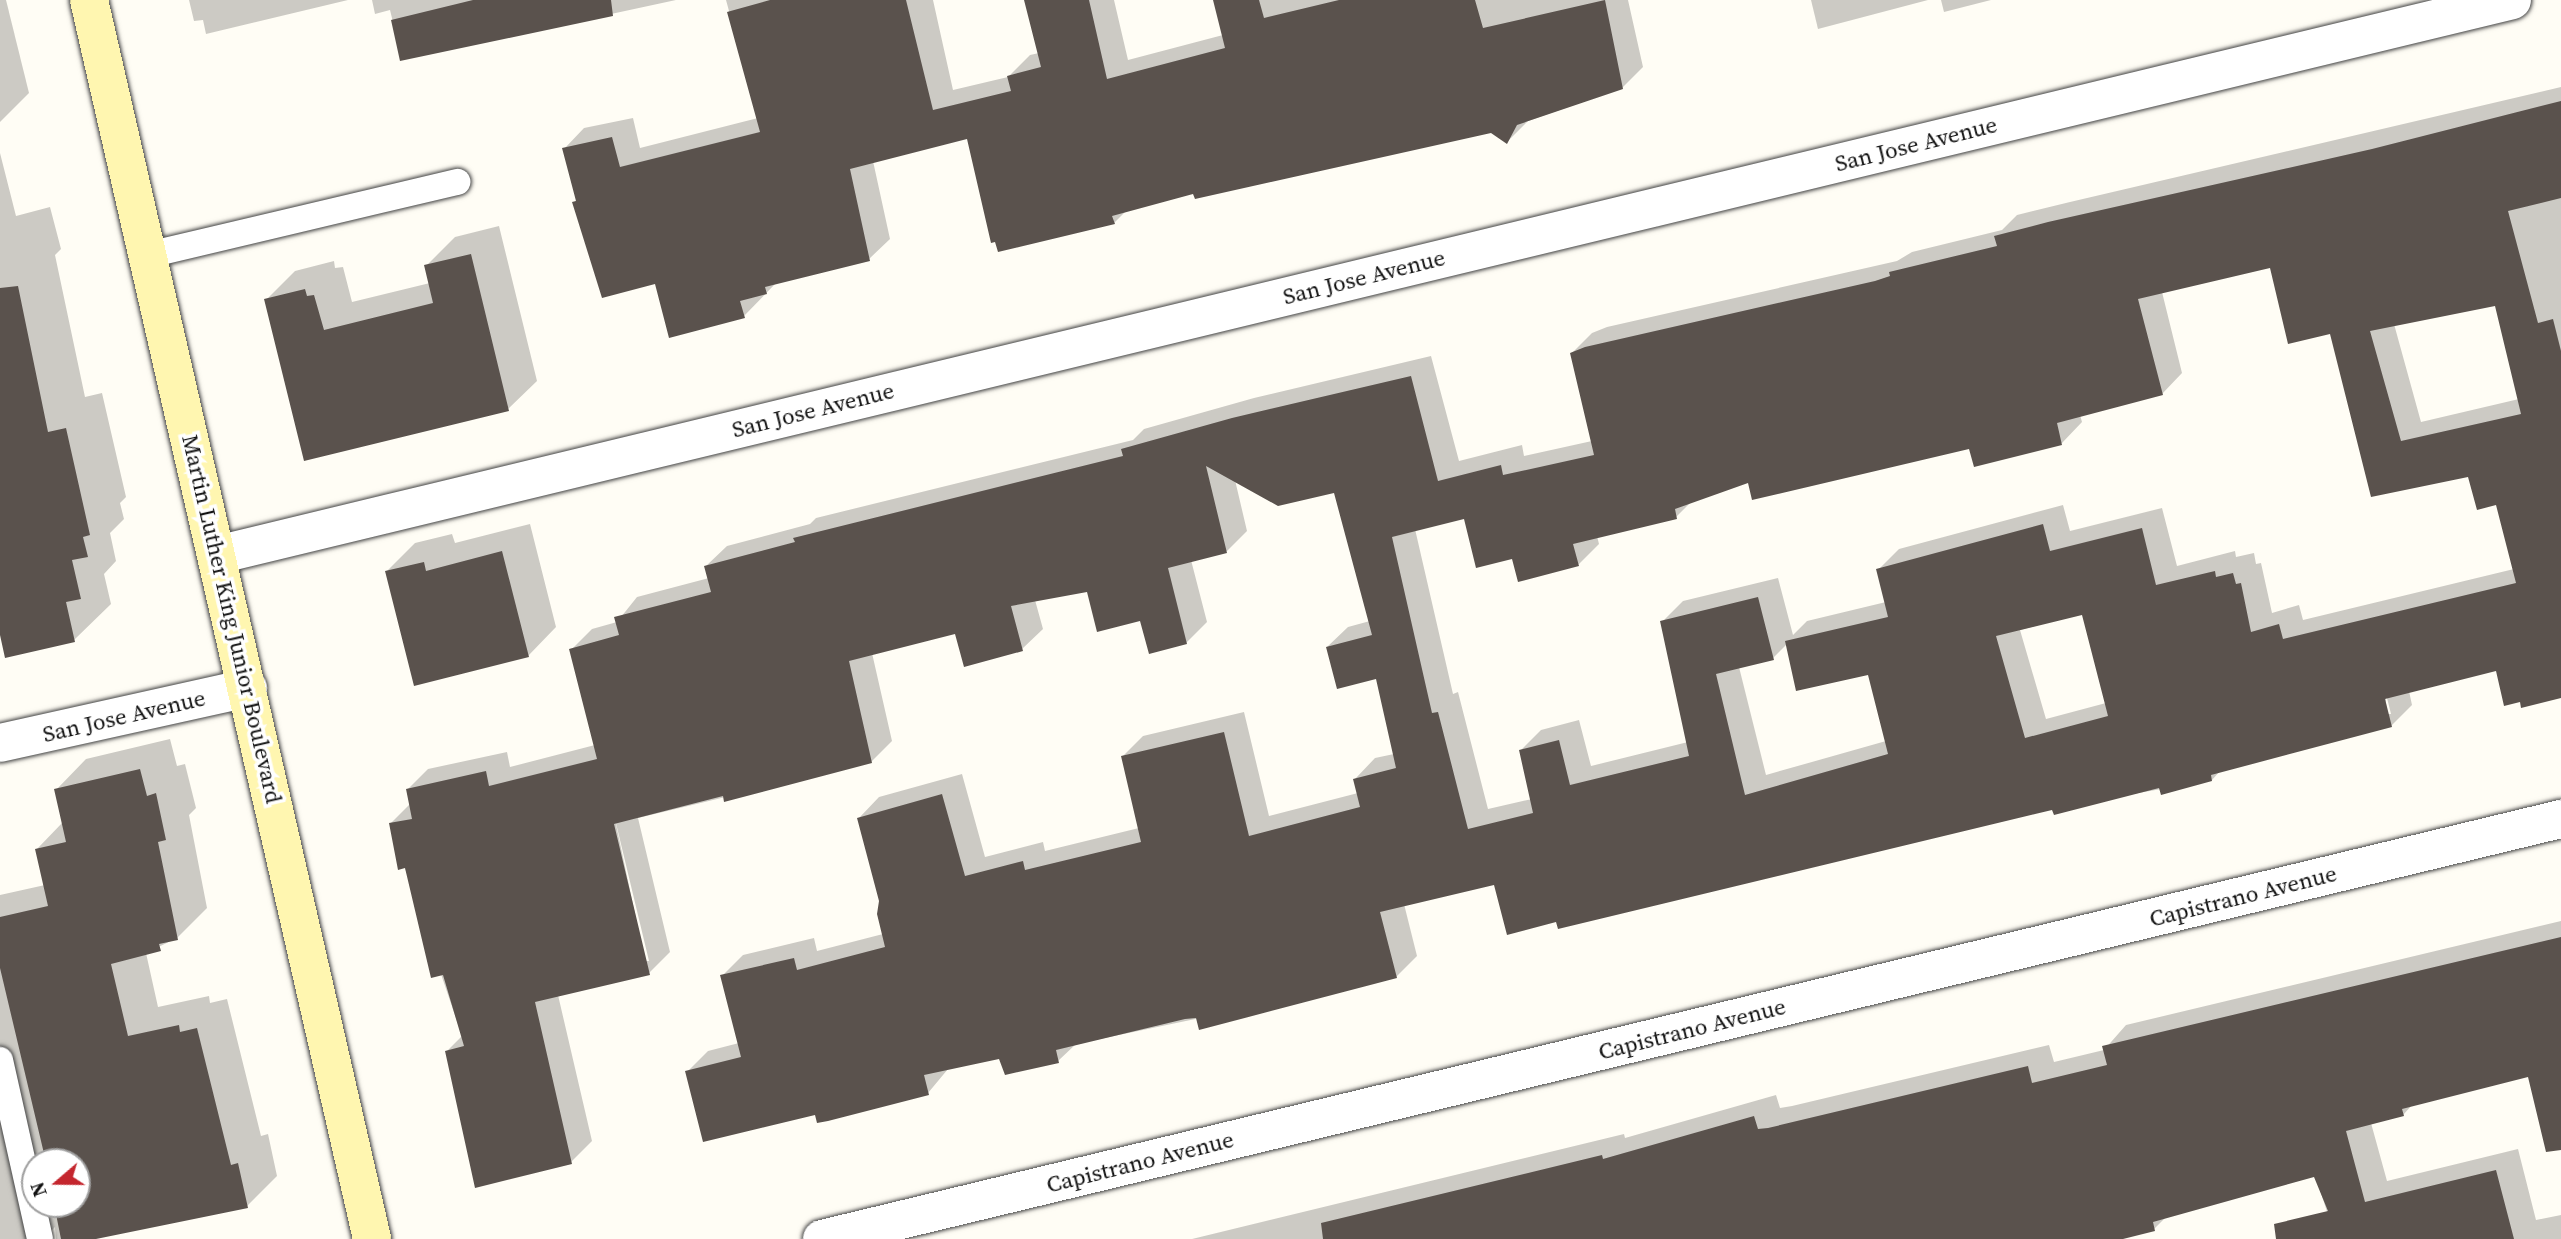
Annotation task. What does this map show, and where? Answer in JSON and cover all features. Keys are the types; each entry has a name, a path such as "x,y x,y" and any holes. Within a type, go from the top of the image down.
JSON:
{"main road":[{"name":"Martin Luther King Junior Boulevard","path":"89,0 373,1239"}],"street":[{"name":"San Jose Avenue","path":"217,555 2512,0"},
{"name":"San Jose Avenue","path":"0,743 248,688"},
{"name":"Capistrano Avenue","path":"822,1239 2561,819"}],"lane":[{"path":"148,255 458,182"},
{"path":"0,1060 40,1239"}],"building":[{"path":"473,0 611,0 613,16 400,61 391,20"},
{"path":"770,0 906,0 933,110 1011,91 1007,76 1041,67 1024,0 1089,0 1107,79 1225,48 1213,0 1259,0 1264,18 1339,0 1475,0 1483,28 1605,0 1623,89 1517,125 1507,144 1491,133 1195,199 1193,194 1112,216 1115,224 998,252 995,242 991,243 967,139 850,169 870,261 765,287 767,294 740,301 745,318 669,338 655,284 602,298 572,202 576,201 562,148 612,137 620,167 760,132 727,12"},
{"path":"2561,101 2561,198 2508,211 2538,323 2553,319 2561,351 2561,698 2521,708 2520,702 2504,706 2496,671 2385,699 2392,727 2211,775 2212,781 2161,795 2159,788 2054,815 2052,810 1558,929 1556,922 1507,935 1494,885 1380,912 1397,978 1199,1030 1196,1018 1185,1019 1056,1050 1059,1063 1005,1075 999,1059 924,1075 929,1095 828,1121 817,1123 815,1115 703,1142 685,1071 741,1057 720,975 794,958 797,970 885,947 877,914 879,901 857,818 942,794 965,876 1023,861 1025,870 1141,842 1121,756 1224,732 1249,836 1360,807 1353,779 1396,768 1376,679 1337,689 1326,647 1372,635 1334,493 1278,506 1206,466 1227,553 1168,568 1187,644 1149,654 1140,621 1097,632 1087,592 1011,606 1023,651 964,667 955,634 849,661 872,763 724,802 723,796 614,824 650,975 535,1002 572,1164 475,1188 445,1051 464,1046 443,975 431,978 405,868 398,870 389,823 412,819 406,789 486,771 489,786 597,759 569,649 619,635 614,617 711,592 704,566 795,542 793,538 1123,456 1121,449 1232,418 1411,376 1438,481 1501,465 1503,475 1594,455 1570,353 1585,347 1875,281 1890,276 1889,272 1997,246 1994,236 2048,222 2372,149","holes":["2270,268 2288,344 2330,334 2371,497 2468,477 2477,510 2496,505 2516,583 2283,639 2279,624 2251,632 2241,583 2236,584 2233,573 2216,577 2215,571 2156,585 2142,528 2050,551 2043,524 1876,569 1888,617 1785,641 1796,691 1868,675 1888,754 1745,795 1716,674 1774,660 1758,597 1660,621 1689,756 1570,785 1559,740 1519,750 1533,813 1468,829 1438,712 1432,713 1392,537 1464,519 1476,568 1512,559 1518,582 1579,566 1573,544 1677,519 1675,509 1748,483 1752,500 1969,449 1974,467 2062,445 2057,423 2163,395 2138,299","2495,306 2521,414 2401,441 2370,331","2082,615 2108,716 2025,738 1996,636"]},
{"path":"471,254 509,411 304,461 264,299 305,289 307,296 314,295 324,330 433,303 424,265"},
{"path":"18,286 48,432 66,428 90,535 83,537 88,557 72,560 81,599 66,602 75,642 5,658 0,635 0,288"},
{"path":"502,551 529,657 414,686 385,571 424,562 426,571"},
{"path":"140,769 147,796 156,793 166,840 158,842 178,940 159,944 161,951 111,964 128,1036 179,1025 180,1032 197,1028 231,1165 238,1163 248,1208 96,1239 61,1239 57,1218 91,1218 91,1148 43,1148 0,968 0,917 48,906 35,849 66,842 54,789"},
{"path":"2561,937 2561,1150 2546,1152 2528,1077 2402,1109 2404,1116 2346,1131 2365,1202 2496,1170 2514,1239 2276,1239 2274,1224 2328,1211 2314,1177 2153,1222 2155,1231 2123,1239 1323,1239 1321,1223 1602,1155 1603,1159 1754,1116 1758,1129 1768,1128 2028,1066 2032,1083 2107,1065 2102,1046"}]}
